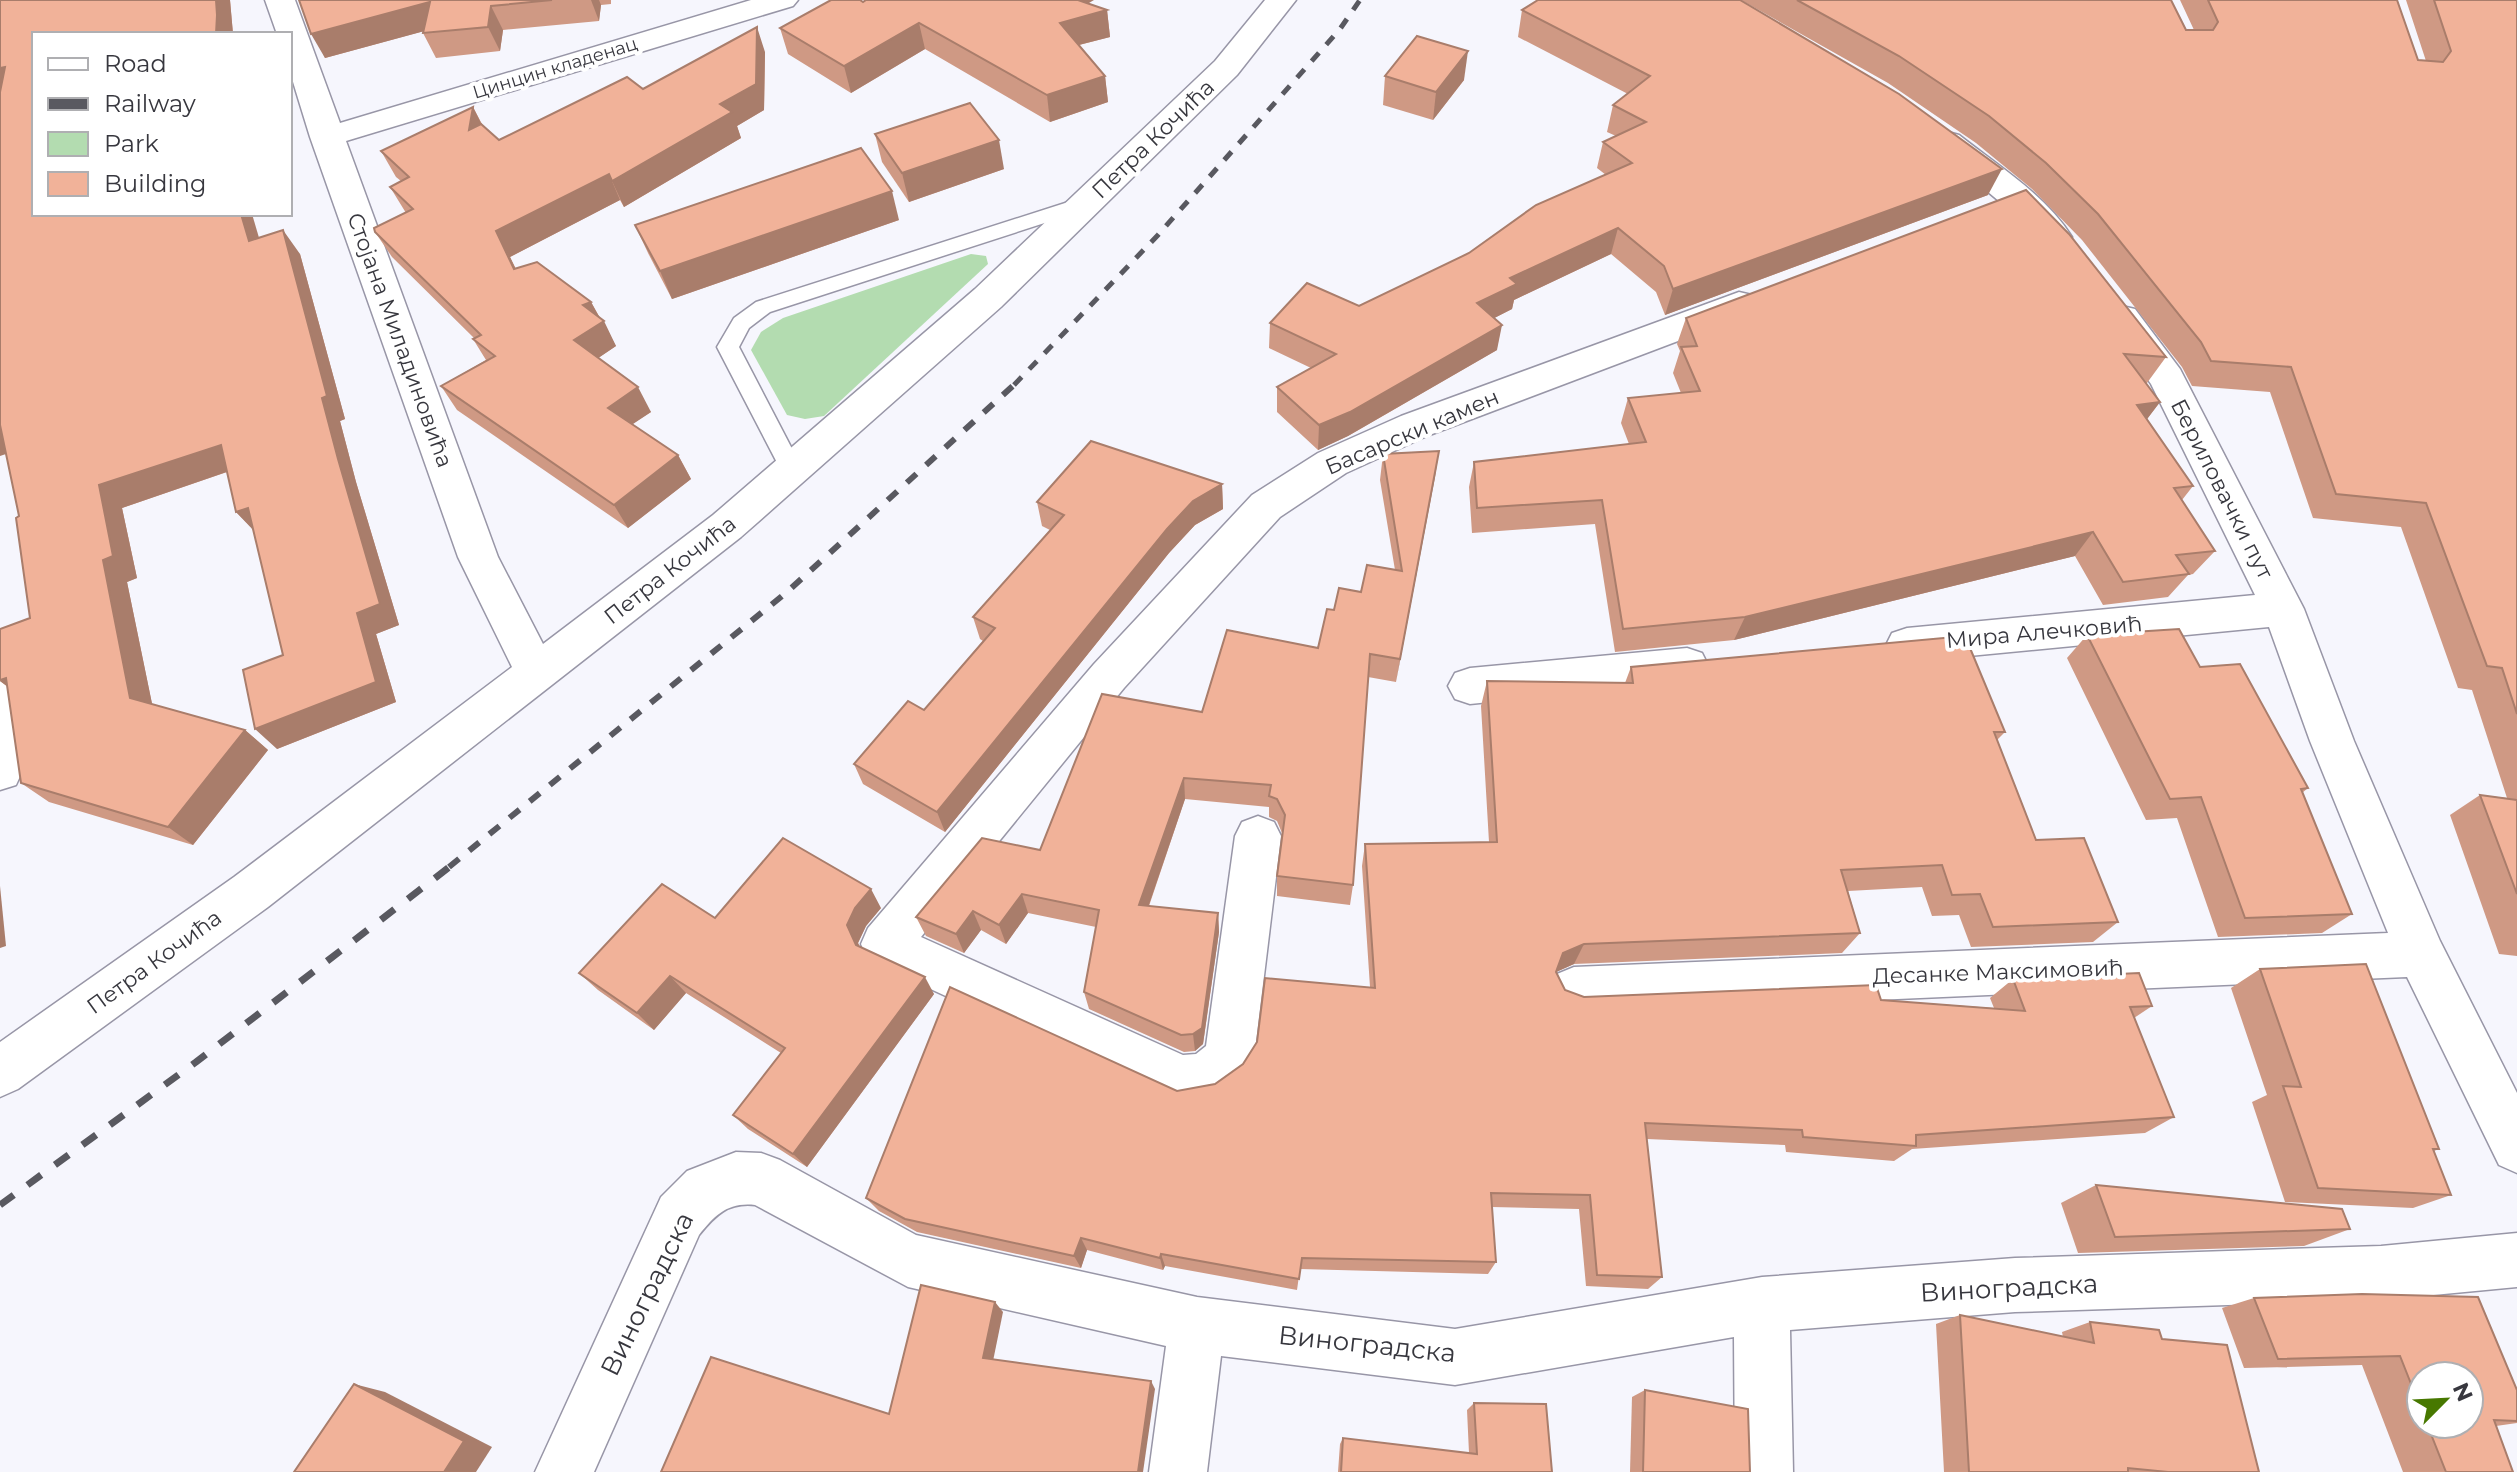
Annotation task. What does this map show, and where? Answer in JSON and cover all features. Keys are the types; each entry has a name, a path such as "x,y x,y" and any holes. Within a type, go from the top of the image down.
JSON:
{"street":[{"name":"Стојана Миладиновића","path":"280,0 291,32"},
{"name":"Цинцин кладенац","path":"326,137 783,0"},
{"name":"Петра Кочића","path":"0,1072 251,892 727,526 988,298 1226,68 1281,0"},
{"name":"Стојана Миладиновића","path":"292,36 478,557 536,673"},
{"name":"Бериловачки пут","path":"1913,118 1963,152 2018,199 2088,274 2167,378 2283,609 2332,741 2421,954 2517,1147"},
{"path":"1974,215 2018,199"},
{"name":"Басарски камен","path":"1258,836 1229,1058 1207,1078 1181,1080 885,944 1099,688 1266,506 1332,463 1414,426 1770,292"},
{"name":"Мира Алечковић","path":"1861,649 2283,609"},
{"path":"1470,686 1720,662"},
{"path":"0,682 9,752 0,771"},
{"name":"Десанке Максимовић","path":"1574,990 2421,954"},
{"name":"Виноградска","path":"564,1472 680,1216 696,1195 718,1181 740,1176 761,1179 908,1260 1197,1325 1455,1357 1762,1305 2015,1285 2381,1273 2517,1260"},
{"path":"1762,1305 1764,1472"},
{"path":"1178,1472 1197,1325"}],"lane":[{"path":"792,470 728,347 736,328 748,316 763,307 1087,202"}],"green space":[{"path":"971,254 986,256 988,264 824,416 805,419 787,415 751,350 761,332 783,318"}],"building":[{"path":"0,0 216,0 216,32 32,32 32,216 242,216 249,241 283,230 327,396 322,398 380,604 357,613 376,682 255,729 243,670 283,655 248,508 236,512 221,445 99,485 113,556 103,560 130,698 245,730 168,827 21,783 6,678 0,680 0,629 30,618 16,518 19,516 0,425 0,92 5,67 0,68"},
{"path":"299,0 552,0 491,6 488,27 423,33 430,2 311,34"},
{"path":"831,0 1078,0 1107,10 1060,23 1105,76 1047,95 919,23 844,66 780,28"},
{"path":"1538,0 1740,0 1899,94 2002,169 1673,289 1664,266 1618,228 1510,278 1517,284 1477,303 1502,325 1350,412 1319,425 1277,387 1336,354 1270,323 1307,283 1359,306 1469,253 1536,205 1632,163 1603,142 1646,122 1613,105 1650,76 1522,10"},
{"path":"1797,0 2171,0 2186,30 2213,30 2218,22 2208,0 2397,0 2418,60 2443,62 2451,51 2434,0 2517,0 2517,714 2502,668 2487,666 2426,503 2336,494 2291,367 2211,361 2201,342 2098,214 2046,163 1989,116 1899,56"},
{"path":"757,27 756,84 720,104 732,112 612,181 609,174 496,231 514,269 537,262 591,302 583,305 604,321 574,340 638,387 608,408 678,455 614,505 441,386 495,356 473,339 481,335 375,232 374,228 413,209 390,187 409,177 381,151 473,107 469,130 481,124 499,140 627,77 643,89"},
{"path":"1417,36 1468,51 1436,92 1385,76"},
{"path":"970,103 999,140 902,173 875,134"},
{"path":"861,148 892,191 660,271 635,225"},
{"path":"2026,190 2069,234 2166,357 2124,354 2160,402 2137,405 2193,486 2174,488 2215,551 2176,555 2189,574 2123,582 2093,532 1745,617 1623,629 1602,500 1477,508 1474,462 1646,442 1628,398 1700,391 1681,347 1697,346 1686,318"},
{"path":"1091,441 1222,484 1193,501 1167,529 937,812 854,764 908,701 924,710 995,628 973,617 1064,515 1037,502"},
{"path":"1439,451 1400,659 1370,654 1353,885 1277,876 1285,815 1277,799 1269,796 1271,785 1184,778 1139,905 1218,913 1202,1028 1193,1034 1181,1035 1084,992 1099,910 1022,894 999,925 973,911 956,934 916,917 982,838 1040,850 1102,694 1202,712 1227,630 1318,648 1327,609 1334,610 1339,588 1361,592 1367,565 1402,571 1383,454"},
{"path":"2179,629 2200,667 2240,664 2308,788 2301,789 2352,914 2245,918 2201,797 2170,799 2087,635"},
{"path":"1965,636 2005,732 1994,732 2036,840 2084,838 2118,922 1993,927 1980,894 1952,895 1942,865 1841,870 1860,933 1584,944 1563,953 1556,972 1565,990 1584,997 1876,985 1881,1000 2025,1011 2013,979 2139,973 2152,1006 2130,1007 2174,1117 1916,1135 1916,1146 1803,1137 1802,1130 1645,1123 1662,1277 1597,1275 1590,1195 1491,1193 1496,1262 1302,1258 1299,1279 1161,1254 1160,1258 1081,1238 1074,1256 905,1219 866,1198 950,987 1177,1091 1215,1084 1243,1064 1257,1042 1265,978 1375,988 1365,844 1497,842 1487,681 1633,683 1631,667"},
{"path":"2480,795 2517,800 2517,894"},
{"path":"783,838 871,889 855,908 847,925 856,945 925,977 793,1154 733,1115 785,1048 670,976 637,1013 579,973 662,884 715,918"},
{"path":"2366,964 2439,1149 2433,1149 2451,1195 2318,1188 2283,1086 2301,1087 2260,969"},
{"path":"2096,1185 2342,1209 2350,1229 2115,1237"},
{"path":"921,1285 995,1302 983,1358 1151,1381 1138,1472 661,1472 711,1357 889,1414"},
{"path":"2362,1294 2478,1297 2517,1390 2517,1421 2494,1420 2513,1472 2446,1472 2433,1440 2485,1440 2485,1360 2405,1360 2405,1369 2400,1356 2278,1359 2254,1298"},
{"path":"1960,1315 2094,1343 2090,1322 2159,1330 2162,1339 2227,1345 2259,1472 2168,1472 2128,1468 2128,1472 1969,1472"},
{"path":"354,1384 464,1441 444,1472 294,1472"},
{"path":"1645,1390 1748,1409 1750,1472 1643,1472"},
{"path":"1474,1403 1546,1404 1552,1472 1341,1472 1343,1438 1477,1454"}],"railway":[{"path":"1015,384 1158,235 1340,29 1360,0"},
{"path":"449,867 787,592 1015,384"},
{"path":"0,1205 196,1062 452,865"}]}
